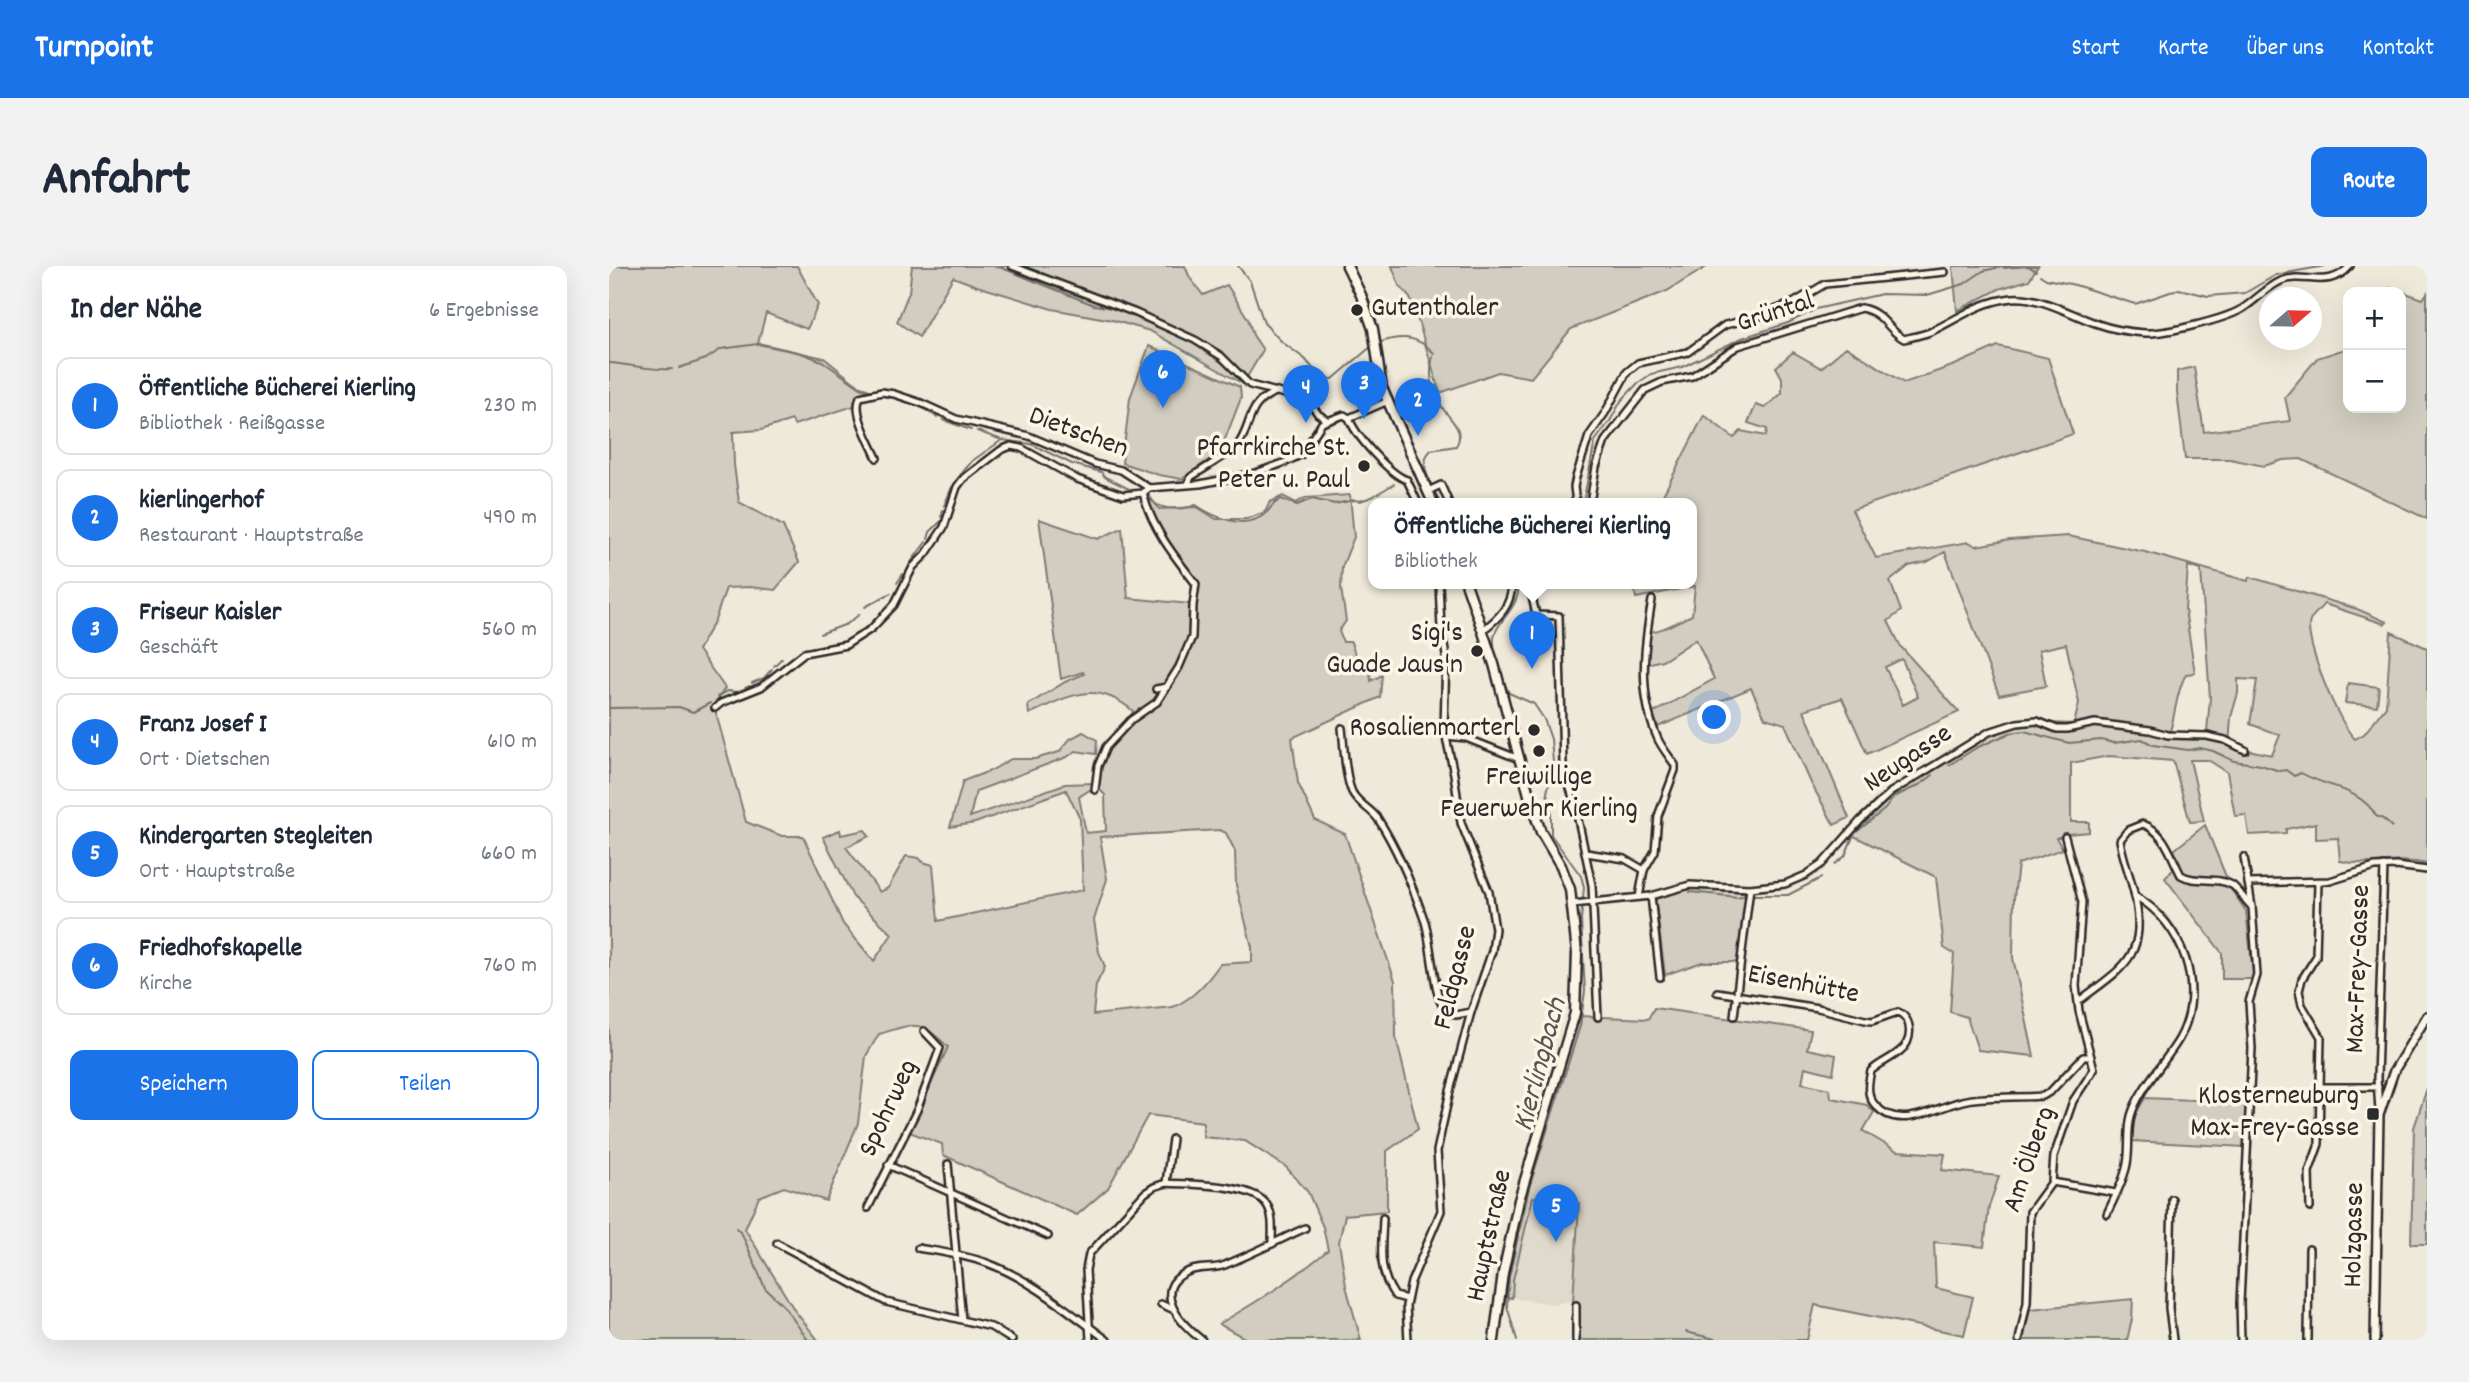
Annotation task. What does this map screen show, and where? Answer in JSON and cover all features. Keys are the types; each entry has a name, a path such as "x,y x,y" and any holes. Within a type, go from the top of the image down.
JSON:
{"main road":[{"path":"1347,266 1363,300 1376,344 1381,384 1419,470 1427,498"},
{"path":"1468,589 1483,630"},
{"name":"Hauptstraße","path":"1483,630 1541,832 1565,873 1573,904 1578,970 1575,1013 1519,1199 1503,1273 1494,1340"}],"street":[{"path":"1012,266 1136,313 1195,340 1221,356 1250,384 1308,400 1318,414 1327,420 1344,415 1349,418 1352,428 1399,477 1407,480 1427,498 1441,485 1447,498"},
{"name":"Grüntal","path":"1591,498 1595,467 1605,441 1644,390 1662,382 1692,376 1738,346 1861,308 1874,311 1904,339 1928,333 1982,304 2013,298 2023,298 2054,307 2100,325 2145,333 2223,317 2240,310 2277,282 2291,277 2326,279 2343,274 2350,266"},
{"name":"Grüntal","path":"1576,498 1576,477 1589,436 1627,372 1638,363 1688,352 1725,325 1757,317 1793,303 1825,284 1945,272"},
{"path":"2176,321 2179,328"},
{"name":"Dietschen","path":"877,458 857,403 860,397 882,392 921,403 956,419 1028,436 1095,464 1121,470 1149,488 1256,473 1286,462 1302,454 1322,423 1327,420"},
{"path":"1188,484 1191,477 1235,449 1257,403 1263,397 1276,392"},
{"path":"1349,418 1388,401"},
{"path":"715,708 720,703 761,687 804,653 846,645 871,629 894,605 913,566 926,554 944,527 957,487 963,479 1002,450 1011,446 1021,448 1077,479 1123,495 1143,493 1149,488"},
{"path":"1407,480 1419,470"},
{"path":"1095,790 1098,766 1106,747 1131,720 1157,702 1179,667 1192,637 1196,584 1159,531 1147,510 1143,493"},
{"name":"Feldgasse","path":"1408,1340 1407,1298 1411,1282 1441,1211 1437,1151 1471,1012 1492,951 1495,929 1489,892 1461,824 1443,722 1446,655 1441,629 1439,589"},
{"path":"1483,630 1495,621 1508,604 1511,589"},
{"path":"1530,589 1536,615 1559,616 1563,764 1586,853 1598,1017"},
{"path":"1639,897 1644,870 1655,851 1658,816 1675,770 1675,765 1657,738 1646,704 1643,659 1652,600"},
{"path":"1182,606 1193,605"},
{"path":"1156,690 1167,687"},
{"name":"Neugasse","path":"1573,904 1651,896 1690,885 1750,888 1785,884 1822,864 1860,821 1891,792 1989,732 2017,723 2038,721 2057,729 2067,729 2095,723 2168,735 2207,736 2225,740 2245,750"},
{"path":"1342,728 1351,790 1358,802 1369,808 1377,818 1387,835 1421,911 1431,947 1437,996 1444,1008 1456,1015 1471,1012"},
{"path":"1446,736 1466,738 1519,759"},
{"path":"2079,1001 2124,966 2134,953 2139,928 2135,896 2120,840 2128,830 2143,824 2154,829 2161,836 2181,875 2199,881 2220,881 2232,886 2252,906"},
{"name":"Am Ölberg","path":"2019,1340 2027,1302 2030,1212 2052,1182 2054,1156 2073,1101 2094,1069 2079,1011 2076,986 2082,902 2065,837"},
{"path":"1586,853 1625,859 1644,870"},
{"path":"2241,1340 2240,1303 2252,1048 2249,1002 2256,975 2252,906 2244,858"},
{"path":"2248,883 2339,880 2384,866 2427,870"},
{"name":"Max-Frey-Gasse","path":"2380,1114 2377,1078 2384,866"},
{"path":"2309,1208 2309,1172 2319,1144 2321,1037 2302,1005 2299,990 2302,979 2316,957 2318,881"},
{"path":"1734,1016 1739,994 1737,990 1750,888"},
{"path":"1651,896 1660,976"},
{"path":"2107,1214 2127,1165 2131,1116 2180,1038 2190,1004 2189,963 2179,941 2149,904 2135,896"},
{"name":"Eisenhütte","path":"1717,992 1818,1008 1872,1021 1898,1012 1903,1014 1909,1022 1909,1038 1905,1046 1871,1071 1867,1086 1871,1101 1880,1111 1891,1117 1905,1118 1923,1114 1969,1099 2043,1096 2083,1057 2090,1057"},
{"name":"Holzgasse","path":"2375,1340 2380,1114 2390,1079 2427,1016"},
{"name":"Spohrweg","path":"867,1208 917,1110 940,1048 924,1031"},
{"path":"2377,1078 2390,1079"},
{"path":"2320,1087 2378,1087"},
{"path":"1165,1183 1172,1139"},
{"path":"948,1164 962,1320"},
{"path":"888,1165 1048,1236"},
{"path":"2052,1182 2116,1193"},
{"path":"1090,1340 1086,1270 1089,1254 1145,1193 1154,1187 1165,1183 1243,1190 1256,1195 1267,1206 1272,1223 1272,1244"},
{"path":"2172,1199 2169,1308 2173,1340"},
{"path":"1383,1218 1382,1266 1386,1282 1395,1296 1407,1298"},
{"path":"1202,1340 1180,1322 1172,1309 1170,1294 1173,1282 1187,1272 1221,1267 1305,1228"},
{"path":"777,1242 886,1302 991,1327 1013,1340"},
{"path":"918,1248 989,1264 1023,1280 1107,1340"},
{"path":"2308,1340 2309,1249"},
{"path":"1161,1304 1172,1309"},
{"path":"1576,1305 1576,1340"}],"shaded area":[{"path":"609,266 797,266 818,305 807,329 766,313 758,343 824,358 855,383 871,391 856,399 854,406 794,425 792,420 761,430 733,432 739,502 783,526 799,562 775,590 726,588 715,620 698,650 725,688 714,706 746,822 782,836 803,836 843,924 874,961 892,934 853,897 823,837 840,830 841,835 865,830 869,836 846,847 880,892 888,888 906,856 919,858 933,865 938,921 1083,890 1080,819 1066,790 975,823 950,827 963,781 1011,759 1035,759 1059,752 1070,739 1083,732 1097,740 1096,754 1076,751 1067,757 976,791 970,817 1065,784 1094,783 1094,787 1079,797 1086,833 1106,831 1105,795 1097,787 1100,770 1110,744 1133,711 1106,695 1094,693 1069,697 1029,714 1028,705 1065,682 1084,674 1083,672 1061,679 1039,519 1098,539 1122,528 1128,598 1190,604 1198,581 1162,533 1146,501 1148,494 1159,509 1197,507 1216,519 1246,519 1265,512 1270,502 1283,496 1296,503 1305,498 1350,495 1354,537 1342,567 1341,588 1346,621 1339,631 1343,642 1351,642 1357,661 1369,660 1371,681 1382,675 1380,697 1292,738 1298,783 1315,820 1345,834 1395,981 1396,1037 1418,1129 1387,1151 1387,1211 1345,1215 1339,1242 1346,1286 1361,1340 1248,1340 1219,1324 1302,1271 1328,1250 1323,1227 1308,1192 1286,1167 1245,1141 1203,1137 1203,1122 1148,1115 1108,1188 1077,1215 943,1155 942,1144 909,1132 948,1047 923,1028 909,1026 879,1034 866,1056 858,1123 826,1201 784,1187 759,1197 745,1229 795,1311 818,1340 609,1340","holes":["1220,830 1226,833 1235,851 1236,885 1252,947 1252,962 1220,964 1199,989 1173,1007 1093,1015 1096,985 1105,967 1099,952 1094,920 1107,879 1100,837"]},
{"path":"912,266 1185,266 1203,295 1227,285 1263,350 1243,384 1150,331 1112,320 1052,309 953,277 919,337 897,322 909,292"},
{"path":"1392,266 1708,266 1667,291 1571,329 1531,378 1498,372 1440,393 1410,298 1399,285"},
{"path":"1953,266 2038,266 2029,280 1999,289 1957,311"},
{"path":"2406,293 2423,299 2427,293 2427,519 2301,459 2283,460 2264,466 2230,459 2185,459 2177,371 2194,367 2204,432 2290,421 2285,397 2317,358 2343,350 2343,413 2406,413"},
{"path":"1149,346 1240,387 1241,398 1220,452 1182,479 1122,463 1130,398"},
{"path":"1998,346 2048,358 2073,434 1852,510 1876,558 1969,542 1976,546 2010,540 2068,536 2145,552 2248,581 2250,577 2357,609 2387,622 2385,624 2324,604 2311,619 2309,631 2324,683 2348,731 2355,739 2364,734 2386,706 2391,632 2427,648 2427,864 2404,861 2340,861 2338,838 2316,839 2316,823 2286,829 2286,833 2249,835 2246,815 2235,816 2227,772 2208,760 2190,760 2204,821 2190,822 2173,761 2109,756 2071,763 2071,822 2089,822 2089,832 2056,838 2063,849 2018,864 2014,898 2013,958 2034,1056 1978,1050 1967,1017 1950,1012 1954,954 1944,948 1936,877 1848,833 1888,791 1990,731 2037,719 2074,724 2079,703 2066,644 2039,650 2046,686 1999,695 1945,552 1927,562 1909,566 1890,581 1901,611 1888,621 1901,647 1959,712 1867,754 1842,698 1804,710 1849,818 1834,825 1811,783 1785,724 1765,718 1751,688 1658,727 1653,713 1714,679 1696,639 1666,659 1647,664 1648,632 1665,628 1692,615 1695,589 1697,589 1697,498 1662,498 1704,415 1734,438 1741,431 1766,436 1767,429 1748,423 1756,405 1765,408 1782,393 1782,378 1776,367 1793,352 1821,368 1846,347 1904,383","holes":["2188,566 2201,570 2210,698 2207,732 2190,734 2170,731 2186,674 2195,673 2185,610","1902,659 1918,697 1903,705 1885,667","2238,679 2257,680 2250,724 2280,735 2272,755 2229,746"]},
{"path":"1634,589 1680,589 1636,598"},
{"path":"2348,683 2379,687 2377,706 2345,703"},
{"path":"2205,825 2231,889 2246,911 2253,973 2251,979 2222,979 2222,953 2165,878 2180,862 2174,850"},
{"path":"1695,888 1743,892 1746,896 1739,962 1702,962 1665,975 1655,897"},
{"path":"1654,1008 1811,1030 1807,1049 1836,1055 1833,1074 1805,1067 1802,1083 1830,1089 1831,1098 1867,1105 1874,1112 1863,1131 1897,1151 1945,1154 1942,1170 1999,1176 1989,1207 1984,1247 1934,1242 1936,1288 1973,1297 1964,1335 1815,1305 1807,1340 1579,1340 1580,1311 1573,1301 1579,1203 1533,1197 1513,1280 1512,1298 1506,1297 1506,1280 1528,1182 1580,1016 1648,1019"},
{"path":"2427,1088 2427,1244 2411,1244 2414,1128"},
{"path":"2247,1097 2245,1147 2131,1141 2135,1115 2145,1098 2194,1100"},
{"path":"1533,1197 1579,1203 1573,1301 1554,1304 1512,1298 1513,1280"},
{"path":"2133,1299 2127,1340 2023,1340 2030,1309"}],"waterway":[{"path":"997,266 1094,305 1118,309"},
{"name":"Kierlingbach","path":"1238,266 1250,281 1264,323 1282,342 1305,359 1321,378 1333,379 1373,345"},
{"path":"1584,498 1595,441 1621,401 1651,374 1682,367 1742,338 1788,323 1816,309 1882,294 1927,295 1964,284 1983,271 2004,266"},
{"path":"2028,266 2036,271"},
{"path":"2004,268 2028,266"},
{"path":"2040,275 2135,304 2179,289 2208,296 2245,293 2276,275 2325,266"},
{"path":"1128,314 1135,317"},
{"path":"1137,318 1188,340 1227,366"},
{"name":"Kierlingbach","path":"1378,343 1408,338 1428,347 1434,353 1431,366 1433,388 1459,435 1456,446 1431,450 1427,456 1425,469 1438,498"},
{"path":"679,368 706,359 721,349 758,344 801,353 822,361 862,389 875,391"},
{"path":"609,363 672,369"},
{"path":"1299,379 1313,371"},
{"path":"888,396 917,405 937,417"},
{"path":"943,420 971,430"},
{"path":"977,431 1002,440"},
{"path":"954,483 972,461 1002,440 1031,444 1072,464 1101,472 1105,477 1133,491"},
{"path":"1369,498 1394,484"},
{"path":"944,506 952,487"},
{"path":"1147,496 1163,507 1176,509 1196,505 1220,518 1239,522 1257,519 1281,499 1297,505 1312,499 1335,504 1368,498"},
{"path":"941,517 943,510"},
{"path":"928,539 930,532 940,522"},
{"path":"911,562 926,542"},
{"path":"897,583 903,574"},
{"name":"Kierlingbach","path":"1517,1340 1507,1306 1509,1277 1529,1188 1580,1026 1585,991 1581,920 1584,887 1581,876 1551,835 1551,810 1547,793 1553,762 1551,739 1544,719 1534,704 1509,693 1494,645 1495,633 1514,604 1518,589"},
{"path":"865,607 891,593"},
{"path":"820,634 847,624 860,614"},
{"path":"774,666 782,658"},
{"path":"752,683 764,678 772,669"},
{"path":"742,690 749,686"},
{"path":"717,697 728,691 738,692"},
{"path":"609,708 679,707 693,712 710,703"},
{"path":"1949,765 1976,748 2010,733 2024,731 2069,743 2101,740 2114,743 2142,739 2153,745 2213,751 2234,761 2286,770 2294,776 2301,773 2353,794 2392,827"},
{"path":"1835,864 1845,856 1854,834 1885,809 1894,797 1933,775"},
{"path":"1754,895 1788,895 1821,878"},
{"path":"1690,892 1738,897 1745,895"},
{"path":"736,1228 742,1234 765,1288 783,1305 808,1340"},
{"path":"1686,1332 1719,1340"}],"place":[{"name":"Gutenthaler","path":"1357,310"},
{"name":"Friedhofskapelle","path":"1163,408"},
{"name":"Friseur Kaisler","path":"1364,419"},
{"name":"Franz Josef I","path":"1306,423"},
{"name":"kierlingerhof","path":"1418,436"},
{"name":"Pfarrkirche St. Peter u. Paul","path":"1364,466"},
{"name":"Sigi's Guade Jaus'n","path":"1477,651"},
{"name":"Öffentliche Bücherei Kierling","path":"1532,669"},
{"name":"Rosalienmarterl","path":"1534,730"},
{"name":"Freiwillige Feuerwehr Kierling","path":"1539,751"},
{"name":"Klosterneuburg Max-Frey-Gasse","path":"2373,1114"},
{"name":"Kindergarten Stegleiten","path":"1556,1242"}]}
